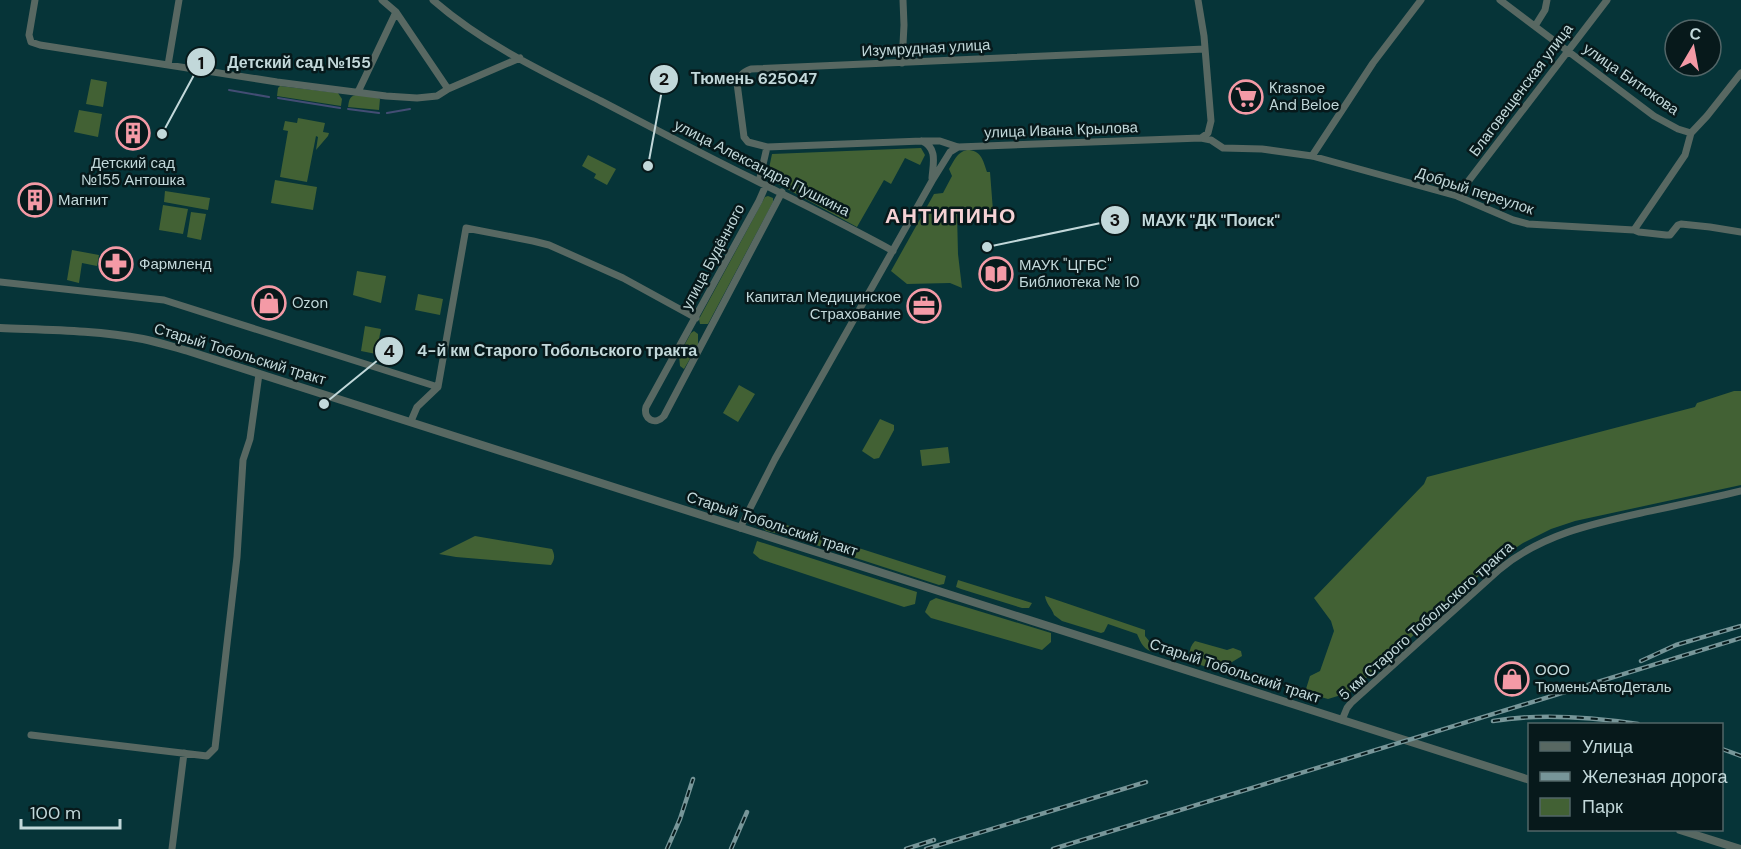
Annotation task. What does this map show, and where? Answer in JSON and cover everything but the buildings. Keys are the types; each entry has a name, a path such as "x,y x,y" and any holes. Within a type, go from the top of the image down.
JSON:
{"street":[{"path":"35,0 29,35 31,42 40,45 277,82 386,96 417,98 437,96 520,58"},
{"path":"168,65 179,0"},
{"path":"382,0 396,12 448,89"},
{"name":"улица Александра Пушкина","path":"433,0 453,17 488,40 584,93 782,192 893,251"},
{"path":"902,63 903,0"},
{"path":"1198,0 1211,121 1208,133 1201,138"},
{"path":"1312,156 1373,63 1421,0"},
{"name":"улица Битюкова","path":"1500,0 1654,116 1691,133"},
{"path":"1535,26 1545,10 1547,0"},
{"name":"Благовещенская улица","path":"1457,196 1607,0"},
{"path":"358,92 396,12"},
{"name":"Изумрудная улица","path":"767,147 748,142 744,137 737,83 744,71 751,69 1205,50"},
{"path":"1634,230 1685,155 1691,133 1741,73"},
{"name":"Добрый переулок","path":"1201,138 1211,140 1223,148 1262,149 1312,156 1457,196 1528,224 1634,230 1666,235 1681,224 1741,232"},
{"name":"улица Ивана Крылова","path":"767,147 940,141 958,147 1201,138"},
{"path":"922,141 929,144 934,157 932,181"},
{"name":"улица Будённого","path":"767,147 759,201 646,407 646,417 650,420 655,422 664,416 782,192"},
{"path":"740,528 770,467 932,181 950,152 958,147"},
{"path":"411,421 417,407 438,387 466,228 549,245 622,278 696,318"},
{"path":"0,282 164,300 438,387"},
{"name":"Старый Тобольский тракт","path":"0,328 77,332 144,339 188,351 1528,779"},
{"path":"31,735 207,756 215,748 237,557 243,460 250,439 259,374"},
{"name":"5 км Старого Тобольского тракта","path":"1342,720 1351,703 1500,569 1526,550 1553,537 1589,525 1741,491"},
{"path":"172,849 184,753"},
{"path":"1683,831 1740,849"}],"green space":[{"path":"91,79 107,82 103,107 86,104"},
{"path":"280,86 338,93 342,99 341,106 277,96"},
{"path":"356,95 380,99 379,110 348,107 351,98"},
{"path":"79,110 102,114 98,137 74,132"},
{"path":"298,118 325,123 323,132 329,133 316,150 318,137 316,136 307,182 280,177 288,131 283,130 285,121 297,123"},
{"path":"921,148 925,155 920,165 905,158 891,184 884,180 857,227 767,178 772,154"},
{"path":"967,150 978,154 987,172 990,172 993,211 957,213 962,288 950,283 907,284 891,271 934,194 943,193 952,176 949,169 954,160"},
{"path":"588,155 616,169 607,185 594,178 596,174 582,166"},
{"path":"275,180 317,187 313,210 271,203"},
{"path":"165,191 210,198 208,210 164,202"},
{"path":"765,197 773,198 773,202 708,324 700,324 699,319"},
{"path":"163,205 188,209 183,234 159,230"},
{"path":"191,212 206,214 201,240 187,237"},
{"path":"72,250 99,255 97,266 82,263 79,283 67,280"},
{"path":"357,271 386,276 381,303 353,295"},
{"path":"418,294 443,299 440,315 415,310"},
{"path":"365,326 381,329 376,354 361,351"},
{"path":"694,331 698,334 698,345 684,369 680,366 679,355"},
{"path":"739,385 755,394 738,422 723,413"},
{"path":"1734,391 1741,391 1741,485 1575,521 1551,529 1523,543 1493,563 1351,692 1328,699 1307,693 1310,676 1320,671 1334,631 1331,621 1314,598 1424,484 1427,477 1695,407 1697,403"},
{"path":"880,419 894,425 894,430 879,458 874,459 862,451"},
{"path":"948,447 950,463 922,466 920,450"},
{"path":"765,518 946,576 944,584 939,585 785,535 766,531 761,526"},
{"path":"475,536 552,549 554,559 551,565 439,554"},
{"path":"757,541 917,592 915,604 904,607 760,559 753,553"},
{"path":"958,580 1032,603 1029,608 1022,608 956,587"},
{"path":"1045,596 1145,630 1145,636 1155,648 1155,652 1146,648 1137,634 1108,624 1101,633 1062,621 1054,615"},
{"path":"936,598 1051,633 1051,642 1042,650 931,618 925,612 930,601"},
{"path":"1195,641 1227,650 1233,648 1241,651 1242,656 1217,671 1190,661 1190,650"}],"waterway":[{"path":"229,90 269,97"},
{"path":"278,98 340,108"},
{"path":"348,109 379,113"},
{"path":"387,113 410,109"}],"railway":[{"path":"1641,661 1676,645 1741,626"},
{"path":"1053,849 1741,638"},
{"path":"1493,721 1529,717 1565,717 1631,723"},
{"path":"1723,749 1741,756"},
{"path":"667,849 693,779"},
{"path":"926,849 1146,782"},
{"path":"731,849 747,812"},
{"path":"906,849 934,840"}],"place":[{"name":"Krasnoe And Beloe","path":"1246,97"},
{"name":"Детский сад №155 Антошка","path":"133,133"},
{"name":"Детский сад №155","path":"162,134"},
{"name":"Тюмень 625047","path":"648,166"},
{"name":"Магнит","path":"35,200"},
{"name":"МАУК \"ДК \"Поиск\"","path":"987,247"},
{"name":"Фармленд","path":"116,264"},
{"name":"МАУК \"ЦГБС\" Библиотека № 10","path":"996,274"},
{"name":"Ozon","path":"269,303"},
{"name":"Капитал Медицинское Страхование","path":"924,306"},
{"name":"4-й км Старого Тобольского тракта","path":"324,404"},
{"name":"ООО ТюменьАвтоДеталь","path":"1512,679"}],"district":[{"name":"АНТИПИНО","path":"951,216"}]}
